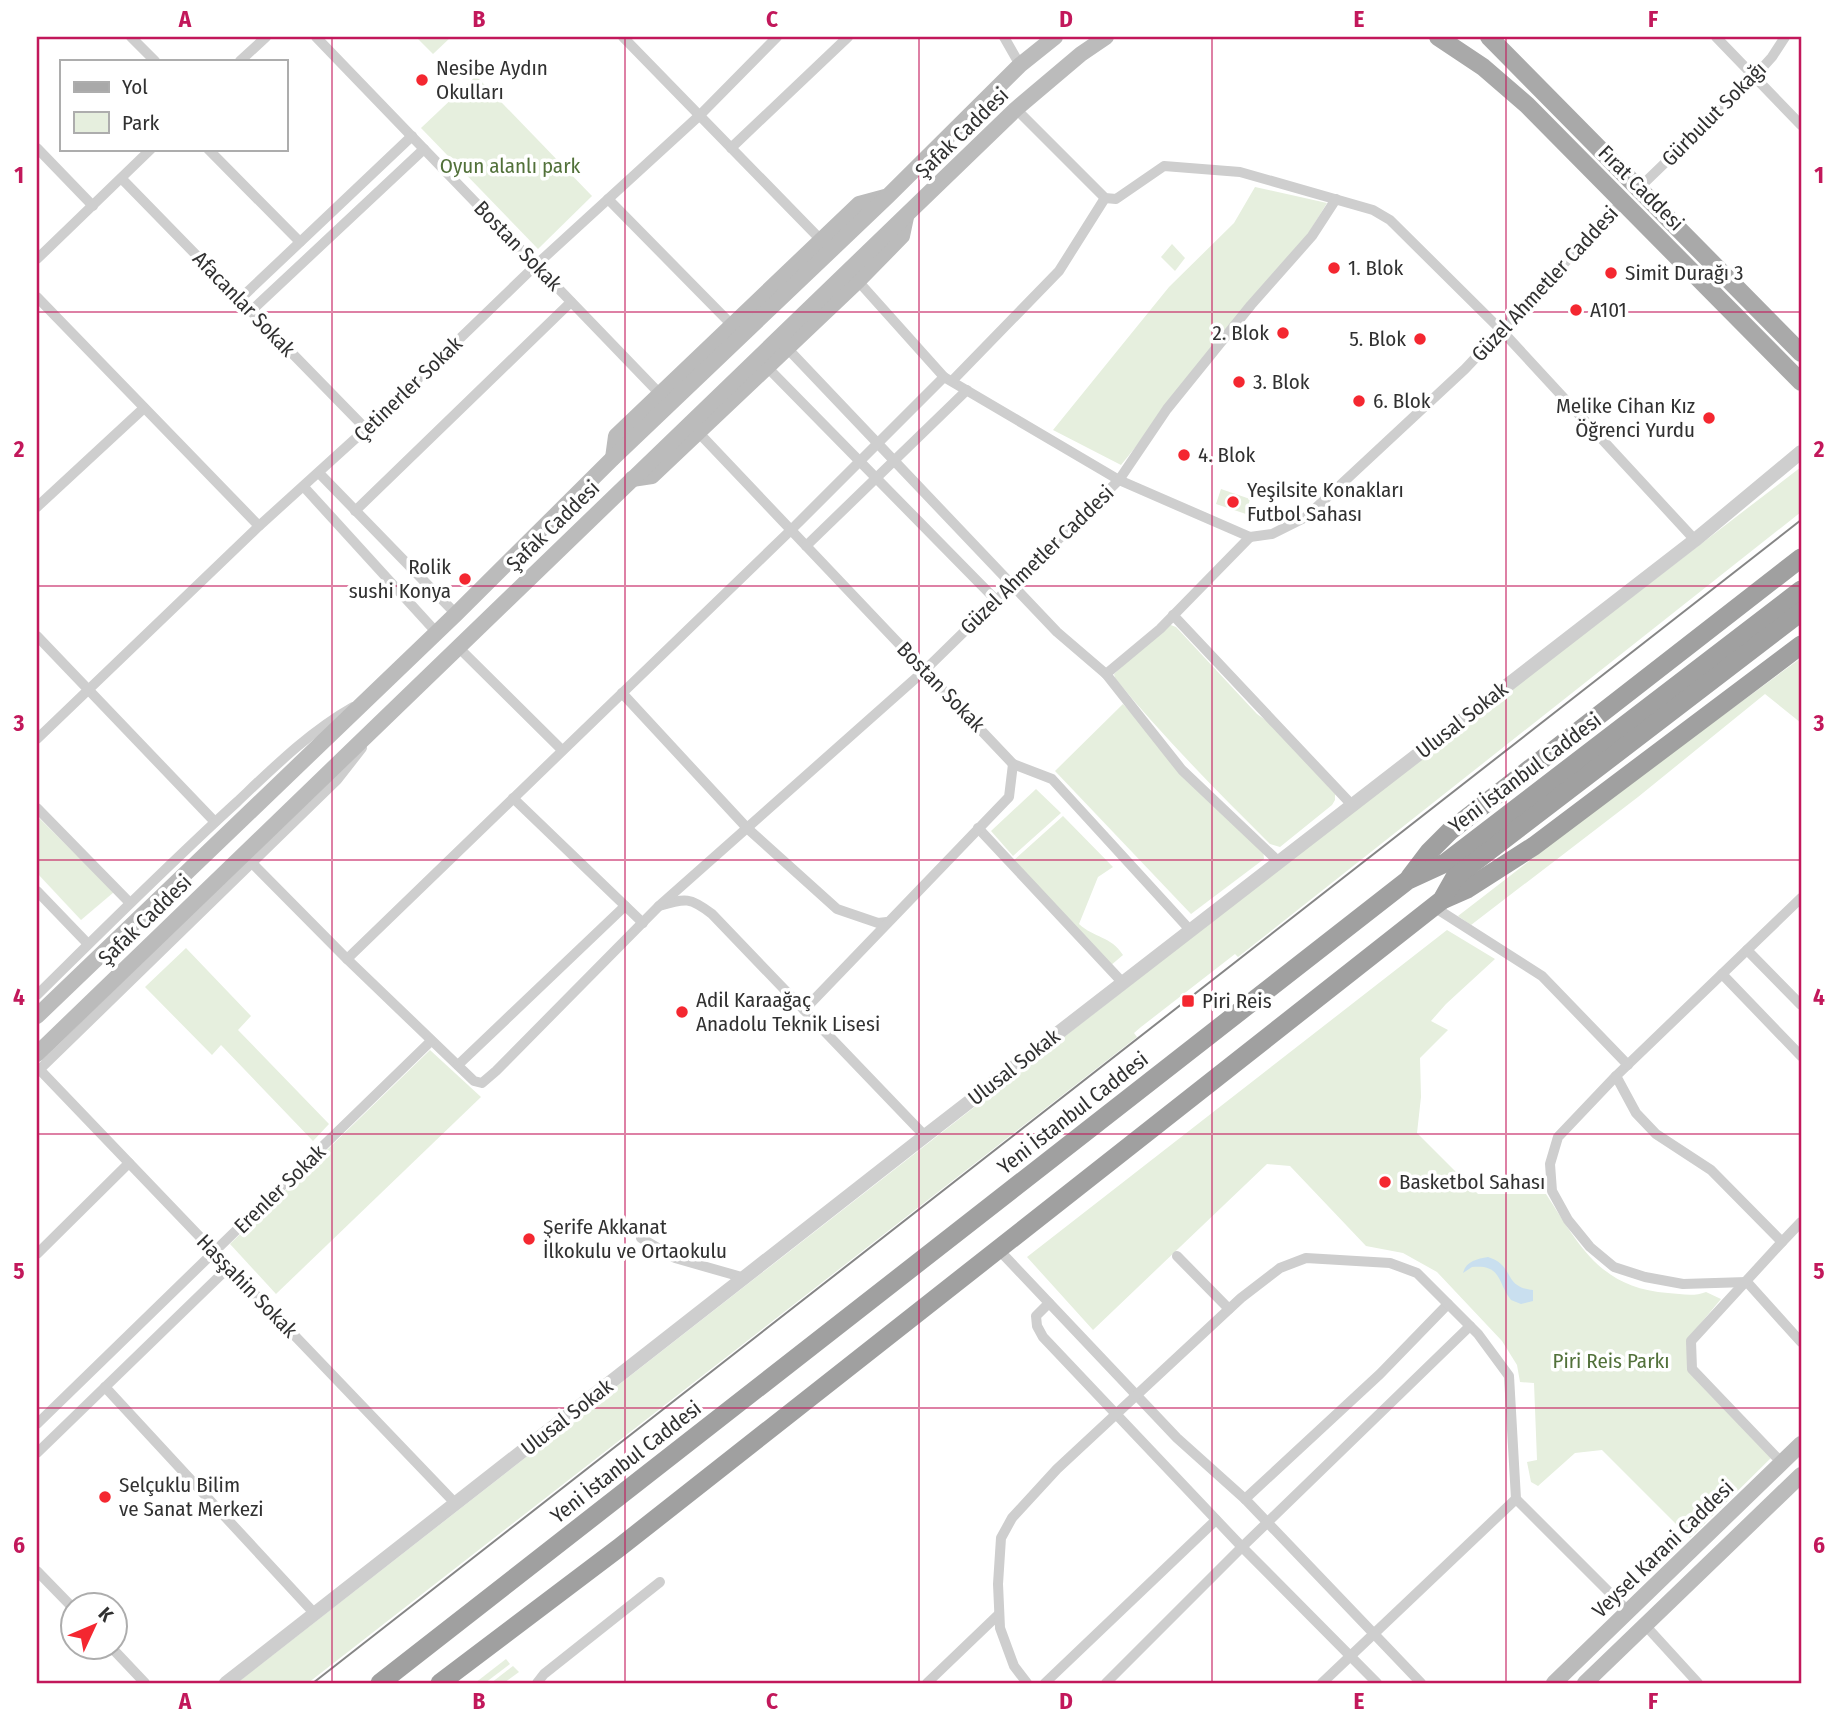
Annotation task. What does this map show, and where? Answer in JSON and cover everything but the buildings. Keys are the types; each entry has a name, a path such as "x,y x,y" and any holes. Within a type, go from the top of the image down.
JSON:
{"highway":[{"path":"1408,880 1429,852 1450,831 1801,558"},
{"name":"Yeni İstanbul Caddesi","path":"380,1683 1408,880 1445,863 1801,590"},
{"name":"Yeni İstanbul Caddesi","path":"440,1683 620,1547 1438,904 1455,877 1801,612"},
{"path":"1438,904 1467,889 1534,846 1801,645"}],"main road":[{"name":"Şafak Caddesi","path":"37,1016 456,614 613,458 888,196 1020,65 1055,37"},
{"name":"Şafak Caddesi","path":"38,1065 337,764 1016,109 1070,62 1106,37"},
{"name":"Fırat Caddesi","path":"1438,37 1469,56 1512,91 1801,382"},
{"name":"Fırat Caddesi","path":"1492,38 1801,353"},
{"path":"613,458 616,436 859,204 888,196"},
{"path":"632,479 652,476 858,281 902,236 906,217"},
{"path":"319,745 337,764"},
{"name":"Veysel Karani Caddesi","path":"1555,1683 1801,1444"},
{"name":"Veysel Karani Caddesi","path":"1585,1683 1801,1475"}],"street":[{"path":"131,37 154,60"},
{"path":"241,60 266,37"},
{"name":"Bostan Sokak","path":"316,37 661,395"},
{"path":"624,37 821,241"},
{"name":"Çetinerler Sokak","path":"37,739 259,526 319,473 536,265 699,115 776,37"},
{"path":"731,148 848,37"},
{"path":"1004,37 1020,65"},
{"path":"1716,37 1801,125"},
{"name":"Gürbulut Sokağı","path":"1639,188 1754,76 1772,57 1785,37"},
{"path":"1016,109 1105,198 1115,198 1164,166 1240,172 1373,210 1390,219 1502,331 1695,540"},
{"path":"240,299 412,136"},
{"path":"37,148 93,206"},
{"path":"251,311 424,149"},
{"path":"39,251 93,206 150,150"},
{"path":"209,150 300,242"},
{"name":"Afacanlar Sokak","path":"122,178 366,429"},
{"path":"608,198 733,326"},
{"path":"347,959 1059,271 1105,198"},
{"path":"858,281 948,379 1119,480 1167,409 1251,305 1312,236 1336,199"},
{"name":"Güzel Ahmetler Caddesi","path":"458,1065 474,1081 482,1083 496,1071 659,906 925,670 1119,480 1250,537 1272,534 1306,517 1502,331 1622,202"},
{"path":"37,297 259,526"},
{"path":"355,511 571,302"},
{"path":"787,348 1057,632 1106,674 1182,770 1280,863"},
{"path":"767,367 997,601"},
{"path":"806,546 967,390"},
{"path":"37,507 145,408"},
{"name":"Bostan Sokak","path":"698,432 1013,764 1052,779 1191,931"},
{"name":"Ulusal Sokak","path":"226,1683 925,1136 1695,540 1801,452"},
{"path":"319,473 456,614"},
{"path":"304,487 437,632"},
{"path":"1106,674 1173,615 1250,537"},
{"path":"1173,615 1352,805"},
{"path":"37,636 215,822"},
{"path":"458,647 562,750"},
{"path":"622,693 747,828 837,909 878,923 887,922"},
{"path":"37,995 130,903 305,739 328,721 370,696"},
{"path":"38,1065 337,780 386,717"},
{"path":"804,1010 1009,797 1013,764"},
{"path":"513,798 643,923"},
{"path":"37,808 130,903"},
{"path":"978,828 1123,982"},
{"path":"252,863 458,1065 625,906"},
{"path":"37,891 88,944"},
{"path":"1801,898 1616,1076 1558,1138 1550,1164 1552,1191 1568,1220 1590,1247 1614,1267 1645,1277 1683,1284 1747,1282 1801,1342"},
{"path":"659,906 682,899 695,901 712,914 925,1136"},
{"path":"1438,904 1542,976 1628,1065"},
{"path":"1747,950 1801,1005"},
{"path":"1722,974 1801,1056"},
{"name":"Erenler Sokak","path":"37,1423 431,1041"},
{"name":"Hasşahin Sokak","path":"38,1065 455,1503"},
{"path":"1616,1076 1636,1113 1656,1135 1711,1170 1782,1242"},
{"path":"37,1254 129,1163"},
{"path":"1782,1463 1692,1370 1691,1341 1801,1222"},
{"path":"641,1238 675,1258 745,1278"},
{"path":"998,1249 1177,1438 1245,1499 1421,1683"},
{"path":"1177,1256 1229,1309"},
{"path":"1027,1683 1014,1666 1000,1628 998,1584 1001,1538 1012,1518 1057,1469 1229,1309 1280,1268 1306,1258 1390,1263 1417,1273 1470,1326 1509,1376 1516,1499 1629,1612"},
{"path":"37,1453 229,1267"},
{"path":"1049,1303 1036,1316 1037,1326 1043,1337 1242,1547 1377,1683"},
{"path":"1245,1499 1380,1374 1448,1304"},
{"path":"1106,1683 1470,1326"},
{"path":"105,1387 314,1614"},
{"path":"1322,1683 1516,1499"},
{"path":"1045,1683 1216,1520"},
{"path":"37,1571 60,1595"},
{"path":"537,1683 544,1674 660,1582"},
{"path":"927,1683 999,1614"},
{"path":"1645,1625 1698,1683"},
{"path":"123,1660 145,1683"}],"green space":[{"path":"416,37 451,37 433,54"},
{"name":"Oyun alanlı park","path":"476,76 592,196 538,249 421,128"},
{"path":"1255,187 1327,203 1308,234 1121,465 1053,430 1169,287 1234,223"},
{"path":"1172,244 1185,258 1175,271 1161,257"},
{"path":"1801,467 1801,512 1238,957 1235,954 1141,1027 1134,1033 1137,1037 308,1683 237,1683 1338,823"},
{"name":"Yeşilsite Konakları Futbol Sahası","path":"1221,489 1250,499 1246,514 1216,504"},
{"path":"1168,624 1176,627 1335,794 1332,805 1280,847 1270,844 1210,783 1115,678 1114,674"},
{"path":"1801,658 1801,723 1765,694 1638,797 1471,925 1458,916 1625,787"},
{"path":"1123,704 1211,799 1263,849 1264,859 1191,914 1055,771"},
{"path":"1036,789 1061,813 1013,856 991,831"},
{"path":"37,816 114,892 81,920 37,873"},
{"path":"1063,816 1113,867 1098,877 1079,924 1113,944 1123,955 1110,966 1013,861"},
{"name":"Piri Reis Parkı","path":"1447,930 1495,959 1431,1021 1448,1030 1420,1058 1421,1097 1417,1133 1478,1194 1546,1194 1569,1230 1594,1261 1625,1283 1668,1293 1692,1295 1706,1292 1721,1299 1691,1335 1691,1369 1775,1454 1690,1538 1602,1450 1575,1453 1538,1486 1531,1482 1527,1462 1537,1460 1534,1383 1520,1382 1517,1365 1502,1341 1437,1272 1403,1253 1366,1246 1290,1166 1267,1164 1093,1330 1027,1257"},
{"path":"186,948 251,1016 238,1030 329,1124 313,1141 221,1045 212,1055 145,987"},
{"path":"430,1050 481,1097 276,1294 230,1244"},
{"path":"506,1659 510,1664 485,1683 475,1683"},
{"path":"513,1666 519,1672 504,1683 491,1683"}],"water":[{"path":"1488,1257 1497,1261 1517,1285 1533,1290 1533,1301 1521,1304 1511,1300 1498,1276 1489,1268 1472,1267 1463,1273 1469,1263"}],"tram line":[{"path":"313,1683 1801,520"}],"place":[{"name":"Nesibe Aydın Okulları","path":"422,80"},
{"name":"1. Blok","path":"1334,268"},
{"name":"Simit Durağı 3","path":"1611,273"},
{"name":"A101","path":"1576,310"},
{"name":"2. Blok","path":"1283,333"},
{"name":"5. Blok","path":"1420,339"},
{"name":"3. Blok","path":"1239,382"},
{"name":"6. Blok","path":"1359,401"},
{"name":"Melike Cihan Kız Öğrenci Yurdu","path":"1709,418"},
{"name":"4. Blok","path":"1184,455"},
{"name":"Yeşilsite Konakları Futbol Sahası","path":"1233,502"},
{"name":"Rolik sushi Konya","path":"465,579"},
{"name":"Piri Reis","path":"1188,1001"},
{"name":"Adil Karaağaç Anadolu Teknik Lisesi","path":"682,1012"},
{"name":"Basketbol Sahası","path":"1385,1182"},
{"name":"Şerife Akkanat İlkokulu ve Ortaokulu","path":"529,1239"},
{"name":"Selçuklu Bilim ve Sanat Merkezi","path":"105,1497"}]}
